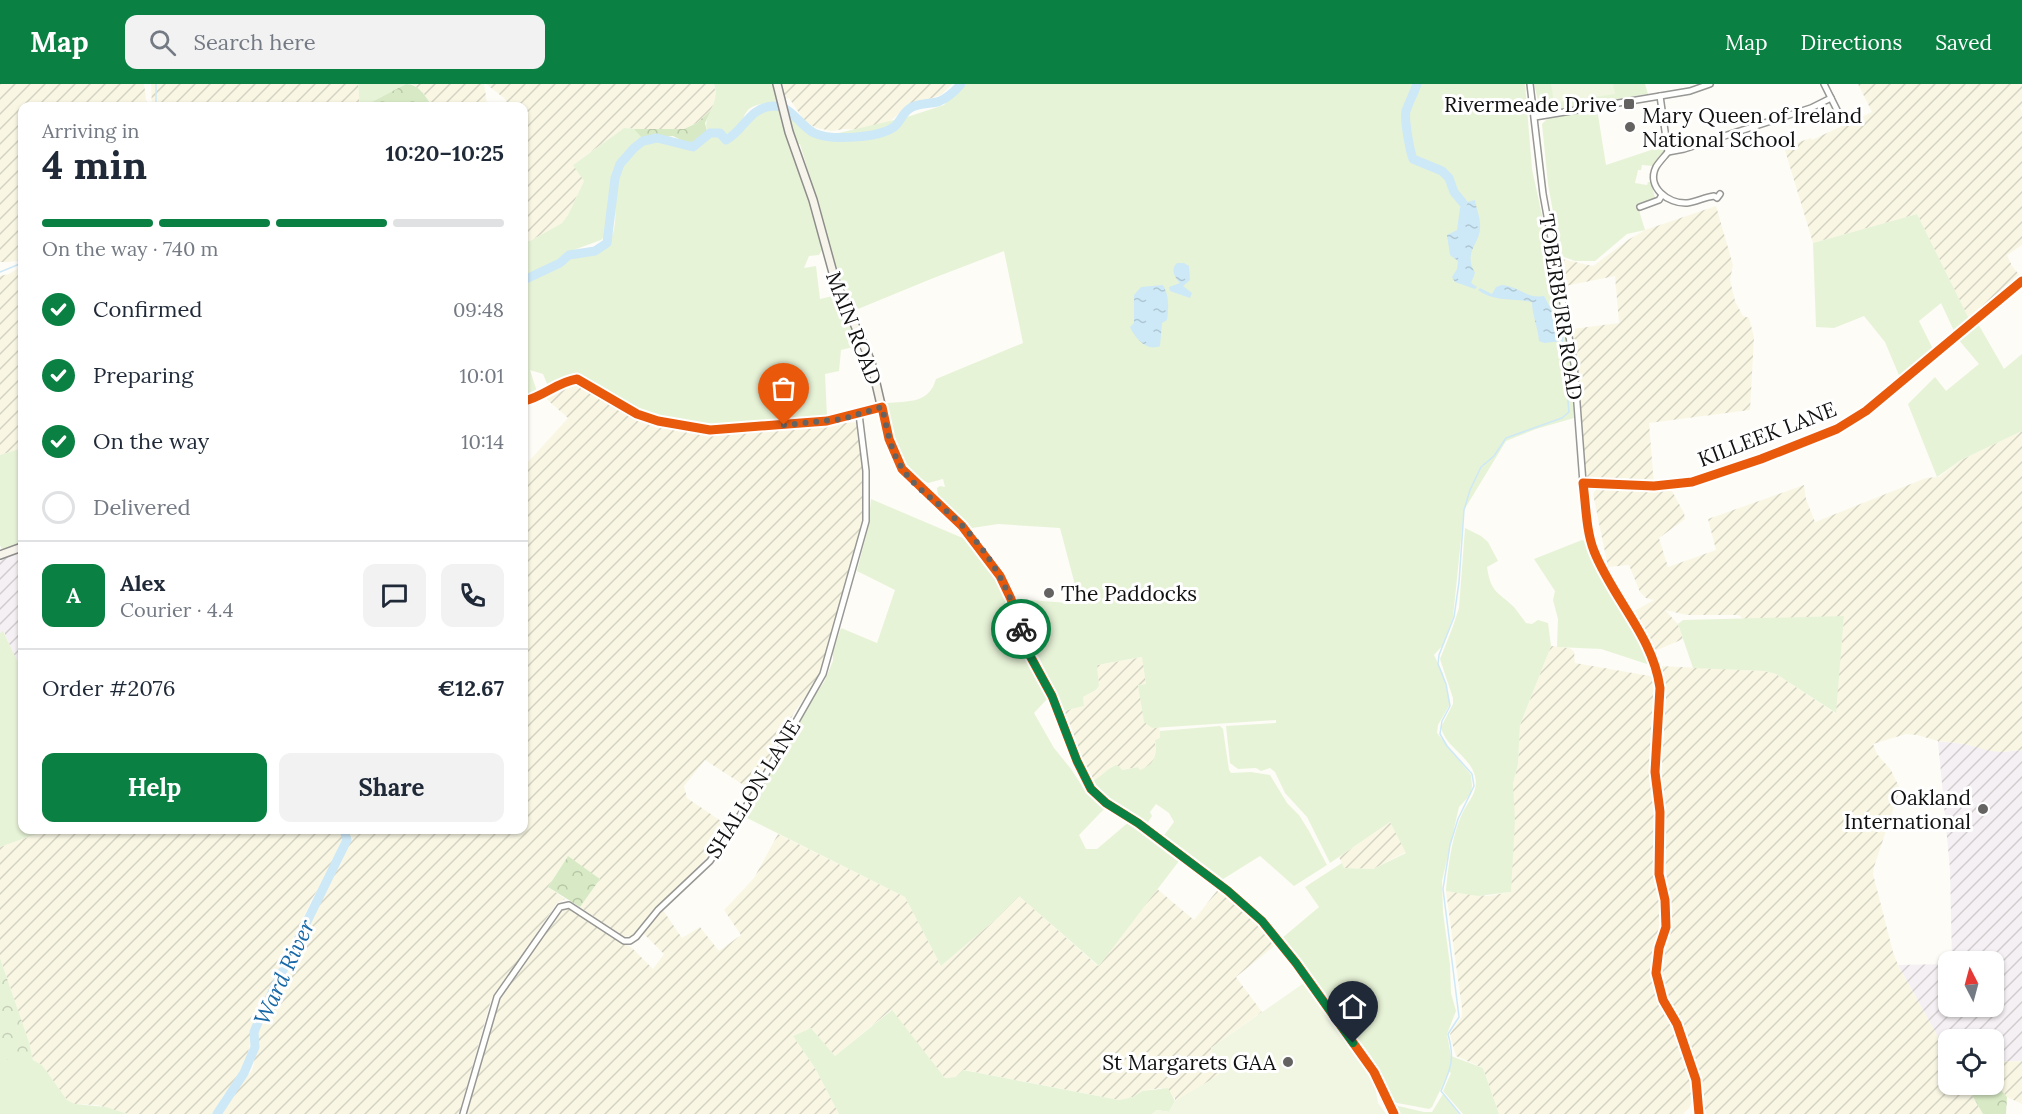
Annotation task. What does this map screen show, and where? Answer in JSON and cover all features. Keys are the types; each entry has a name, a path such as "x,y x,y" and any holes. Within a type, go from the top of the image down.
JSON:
{"main road":[{"name":"MAIN ROAD","path":"777,84 784,116 813,200 832,273 871,362 889,439 902,469 962,526 1000,576 1011,599 1028,652 1052,696 1077,761 1091,789 1106,803 1138,823 1228,891 1262,921 1374,1072 1394,1114"},
{"path":"528,400 565,382 578,379 637,414 658,421 699,429 724,430 816,422 882,407"},
{"path":"0,555 18,549"}],"street":[{"name":"TOBERBURR ROAD","path":"1530,84 1543,194 1574,364 1583,483 1593,550 1612,589 1638,626 1655,664 1660,688 1655,772 1660,812 1659,874 1665,900 1666,927 1659,948 1656,973 1663,999 1677,1024 1696,1080 1699,1114"},
{"path":"1535,117 1690,91 1710,84"},
{"path":"1824,84 1842,120"},
{"path":"1660,96 1668,152"},
{"path":"1720,194 1717,198 1710,196 1688,203 1677,202 1662,195 1656,187 1654,175 1656,168 1668,152 1684,149 1810,108 1831,98"},
{"path":"1642,204 1659,200 1662,195"},
{"name":"KILLEEK LANE","path":"1583,483 1654,486 1692,482 1761,459 1844,426 1866,411 2022,280"},
{"name":"SHALLON LANE","path":"463,1114 497,997 560,907 569,905 624,941 630,941 636,937 658,910 710,861 758,788 817,686 836,634 866,521 866,471 859,414"}],"shaded area":[{"path":"0,84 144,84 146,102 18,102 18,261 0,262"},
{"path":"151,84 358,84 360,102 152,102"},
{"path":"412,84 484,84 487,102 429,102"},
{"path":"486,84 714,84 716,98 711,110 697,123 684,129 624,128 574,164 584,181 568,215 562,223 528,241 528,102 506,102"},
{"path":"781,84 952,84 941,95 908,106 888,123 862,130 832,131 806,123 789,98 784,99"},
{"path":"1858,84 2022,84 2022,107 2020,107 2022,112 2022,245 2007,255 2021,277 1970,321 1917,214 1813,243 1784,147 1811,138 1812,140 1872,112"},
{"path":"1716,206 1733,265 1730,280 1735,301 1743,316 1749,318 1754,337 1750,410 1649,423 1654,486 1671,489 1685,519 1659,538 1668,567 1716,550 1708,519 1804,485 1806,499 1815,522 1926,478 1939,477 1961,460 2022,431 2022,750 1990,751 1965,744 1906,734 1873,744 1877,754 1891,770 1900,789 1873,874 1893,952 1938,1037 1938,1095 1972,1095 1983,1114 1706,1114 1694,1060 1666,995 1661,967 1672,919 1664,858 1666,837 1660,771 1663,691 1660,666 1764,671 1776,674 1835,713 1844,617 1743,619 1739,615 1687,615 1665,610 1678,624 1683,639 1655,651 1629,614 1654,600 1646,598 1640,592 1629,565 1608,567 1593,494 1597,488 1606,485 1583,483 1572,329 1619,323 1615,276 1565,286 1562,259 1593,266 1645,230"},
{"path":"18,268 18,449 0,455 0,276"},
{"path":"575,382 638,418 655,425 720,435 857,422 862,454 864,506 862,522 826,654 816,681 794,713 751,790 705,760 684,786 687,798 727,825 703,862 632,936 624,937 580,907 600,879 567,857 548,887 565,899 557,903 491,1000 459,1114 216,1114 224,1098 251,1072 254,1063 253,1045 262,1019 271,1005 308,914 321,891 341,864 348,834 528,834 528,462 568,418 543,396"},
{"path":"18,552 18,664 4,632 0,633 0,559"},
{"path":"1551,646 1569,648 1574,651 1575,663 1656,677 1658,808 1664,929 1654,962 1659,993 1690,1066 1694,1082 1695,1096 1683,1114 1499,1114 1483,1068 1456,1056 1451,1039 1450,1034 1462,1016 1462,1008 1446,891 1488,896 1511,892 1513,784 1518,764 1520,725"},
{"path":"1143,657 1146,684 1138,685 1152,728 1159,727 1160,731 1160,738 1155,741 1155,759 1149,767 1140,770 1138,767 1121,770 1120,767 1112,766 1101,777 1092,781 1084,767 1063,711 1084,706 1083,697 1097,690 1099,686 1097,665"},
{"path":"1938,741 2002,752 2022,750 2022,1061 2004,1062 2004,1029 1938,1029 1938,1037 1898,965 1938,964 1938,1017 2004,1017 2004,951 1952,951 1950,869"},
{"path":"1390,822 1406,852 1373,869 1344,868 1339,857"},
{"path":"37,834 344,834 345,839 342,852 334,867 313,897 254,1025 244,1071 223,1096 213,1114 128,1114 97,1105 75,1104 67,1100 42,1065 33,1060 0,958 0,847"},
{"path":"778,834 905,897 941,966 995,920 1018,895 1098,966 1156,888 1194,920 1219,888 1252,916 1277,944 1236,977 1262,1012 1211,1048 1220,1075 1175,1101 1175,1098 1161,1088 1142,1091 1133,1097 1119,1100 964,1070 956,1077 945,1078 891,1010 835,1056 811,1028 793,1036 815,1068 839,1114 465,1114 496,1005 561,909 569,906 632,948 653,969 664,954 643,933 663,910 682,938 700,927 719,951 741,935 724,910 754,878"},
{"path":"2022,1061 2022,1104 2004,1094 2004,1062"}],"green space":[{"path":"358,84 406,84 372,102 360,102"},
{"path":"406,84 415,86 429,102 372,102"},
{"path":"714,84 774,84 779,102 752,107 732,133 707,132 707,119 714,104 716,92"},
{"path":"961,84 1525,84 1532,169 1567,332 1574,418 1506,441 1464,510 1453,617 1443,645 1434,655 1443,674 1450,704 1438,725 1437,733 1471,775 1472,786 1471,794 1459,807 1442,881 1451,993 1456,1011 1447,1034 1451,1056 1483,1068 1499,1114 1463,1114 1443,1091 1451,1073 1449,1072 1429,1109 1392,1102 1384,1078 1371,1056 1281,939 1319,907 1305,887 1342,863 1344,868 1373,869 1406,853 1390,822 1330,863 1307,817 1285,793 1275,772 1270,768 1261,771 1256,768 1238,769 1230,763 1226,726 1276,723 1276,720 1152,728 1144,722 1138,685 1146,684 1142,657 1097,665 1099,686 1083,697 1084,706 1063,711 1039,657 1034,653 1018,599 1080,604 1060,528 998,524 972,528 938,496 937,488 945,487 943,479 928,483 918,476 903,459 894,437 887,403 917,400 928,393 936,379 1023,343 1004,251 858,309 839,277 800,144 797,144 786,109 790,109 805,127 826,136 907,117 944,105"},
{"path":"1534,84 1645,84 1648,94 1546,111 1540,108"},
{"path":"1551,84 1613,84 1615,94 1554,103"},
{"path":"776,106 780,108 784,129 814,214 822,250 819,255 809,256 804,268 816,266 820,299 837,295 861,345 841,350 839,371 825,374 827,416 738,425 693,424 650,414 580,376 566,377 548,386 543,374 530,370 537,392 528,395 528,279 547,272 567,256 595,250 609,241 613,235 618,173 623,164 642,144 651,140 661,140 691,146 711,136 727,138 741,127 751,113 757,109"},
{"path":"1597,109 1606,165 1663,146 1665,151 1653,166 1642,165 1641,170 1638,170 1635,183 1647,185 1651,182 1655,198 1637,204 1645,230 1627,234 1595,261 1575,261 1561,256 1548,184 1542,124 1549,117"},
{"path":"711,110 705,123 707,132 692,143 673,136 643,139 634,129 684,129 697,123"},
{"path":"624,128 651,130 636,142 619,164 611,188 607,234 601,240 568,252 549,266 528,274 528,241 562,223 584,181 573,165"},
{"path":"1917,214 1970,321 1955,333 1941,303 1919,321 1934,351 1901,380 1885,342 1864,316 1834,328 1816,327 1813,243"},
{"path":"1977,322 2004,369 2022,354 2022,431 1961,460 1937,477 1908,404 1935,377 1946,391 1979,364 1958,339"},
{"path":"18,449 18,544 2,550 0,545 0,455"},
{"path":"871,499 972,542 999,580 1006,593 1031,670 1048,698 1034,713 1054,748 1084,789 1097,802 1106,807 1079,835 1086,849 1097,849 1130,821 1179,861 1099,966 1019,896 995,920 941,966 905,897 741,815 824,682 833,661 833,651 841,628 877,643 895,590 857,571 868,528"},
{"path":"1465,528 1488,542 1498,561 1487,567 1493,587 1514,607 1526,623 1532,624 1538,620 1548,623 1551,646 1520,725 1518,764 1513,784 1515,820 1511,892 1478,896 1446,891 1453,842 1462,814 1476,787 1472,769 1447,740 1441,727 1453,704 1440,659 1459,608"},
{"path":"1582,540 1587,542 1609,590 1653,666 1601,649 1557,647 1558,619 1553,600 1555,591 1534,559"},
{"path":"1844,616 1836,713 1776,674 1764,671 1693,668 1678,624 1683,620"},
{"path":"3,631 18,663 18,834 37,834 0,847 0,633"},
{"path":"1220,726 1223,729 1231,773 1251,772 1270,775 1287,803 1299,815 1327,865 1294,886 1260,856 1220,881 1162,838 1174,822 1169,813 1156,804 1150,812 1152,816 1146,825 1102,794 1092,781 1116,765 1122,770 1138,767 1140,770 1149,765 1154,759 1155,740 1160,738 1160,731"},
{"path":"568,856 600,879 580,907 548,887"},
{"path":"0,958 29,1042 33,1060 0,1060"},
{"name":"St Margarets GAA","path":"1304,983 1350,1045 1375,1086 1378,1103 1386,1114 1152,1114 1157,1110 1169,1112 1175,1101 1219,1075 1211,1048"},
{"path":"892,1010 945,1078 956,1077 963,1070 1119,1100 1133,1097 1142,1091 1168,1088 1175,1101 1169,1112 1157,1110 1152,1114 839,1114 815,1068 793,1036 811,1028 835,1056"},
{"path":"0,1060 33,1060 42,1065 67,1100 75,1104 106,1107 128,1114 0,1114"},
{"path":"1443,1094 1459,1114 1400,1114 1394,1105 1432,1112"},
{"path":"2004,1094 2007,1097 2006,1114 1983,1114 1972,1095"}],"water":[{"path":"1475,200 1480,231 1471,253 1475,273 1471,283 1477,287 1475,289 1455,282 1452,277 1457,269 1458,261 1450,255 1447,235 1457,230 1460,208 1463,203"},
{"path":"1177,263 1189,266 1190,280 1183,286 1192,293 1190,298 1170,291 1169,287 1180,283 1174,271"},
{"path":"1163,285 1168,311 1167,320 1162,323 1160,346 1146,346 1130,327 1134,323 1134,295 1141,287"},
{"path":"1502,285 1532,296 1544,296 1564,333 1563,341 1544,343 1539,341 1532,302 1497,298 1478,290 1480,288 1492,294 1496,287"}],"waterway":[{"path":"156,84 156,102"},
{"name":"Ward River","path":"528,278 560,263 569,255 595,251 607,243 615,178 620,164 643,141 657,138 693,147 710,133 720,133 726,140 738,131 752,115 773,106 790,112 814,133 843,138 866,136 887,131 894,127 909,109 916,105 940,101 952,94 961,84"},
{"path":"1417,84 1406,111 1413,159 1442,171 1449,178 1454,192 1463,203"},
{"path":"0,272 18,265"},
{"path":"1460,1114 1441,1091 1451,1063 1448,1034 1459,1017 1443,889 1450,845 1458,819 1474,786 1472,774 1447,746 1440,734 1442,721 1450,706 1446,684 1438,664 1439,655 1454,617 1464,510 1481,467 1494,456 1506,438 1562,418 1569,412 1562,340"},
{"name":"Ward River","path":"217,1114 244,1073 255,1047 254,1032 347,840 345,834"}],"cycle path":[{"path":"1699,1114 1696,1080 1677,1024 1663,1000 1656,973 1659,948 1666,927 1665,900 1659,874 1660,812 1655,772 1660,688 1656,669 1641,634 1611,585 1594,551 1588,526 1583,483 1654,486 1692,482 1761,459 1837,429 1866,411 2022,281"},
{"path":"528,399 577,379 637,414 658,421 710,430 827,421 882,407 889,439 902,469 962,526 1000,576 1011,599 1028,652 1052,696 1077,761 1091,789 1106,803 1138,823 1228,891 1262,921 1296,963 1374,1072 1394,1114"}],"way so far":[{"path":"784,425 842,419 882,407 889,439 902,469 954,517 986,555 1006,587 1021,629"}],"place":[{"name":"Rivermeade Drive","path":"1629,104"},
{"name":"Mary Queen of Ireland National School","path":"1630,127"},
{"name":"The Paddocks","path":"1049,593"},
{"name":"Oakland International","path":"1983,809"},
{"name":"St Margarets GAA","path":"1288,1062"}],"route":[{"path":"1021,629 1028,652 1052,696 1077,761 1091,789 1106,803 1138,823 1228,891 1262,921 1296,963 1353,1043"}]}
